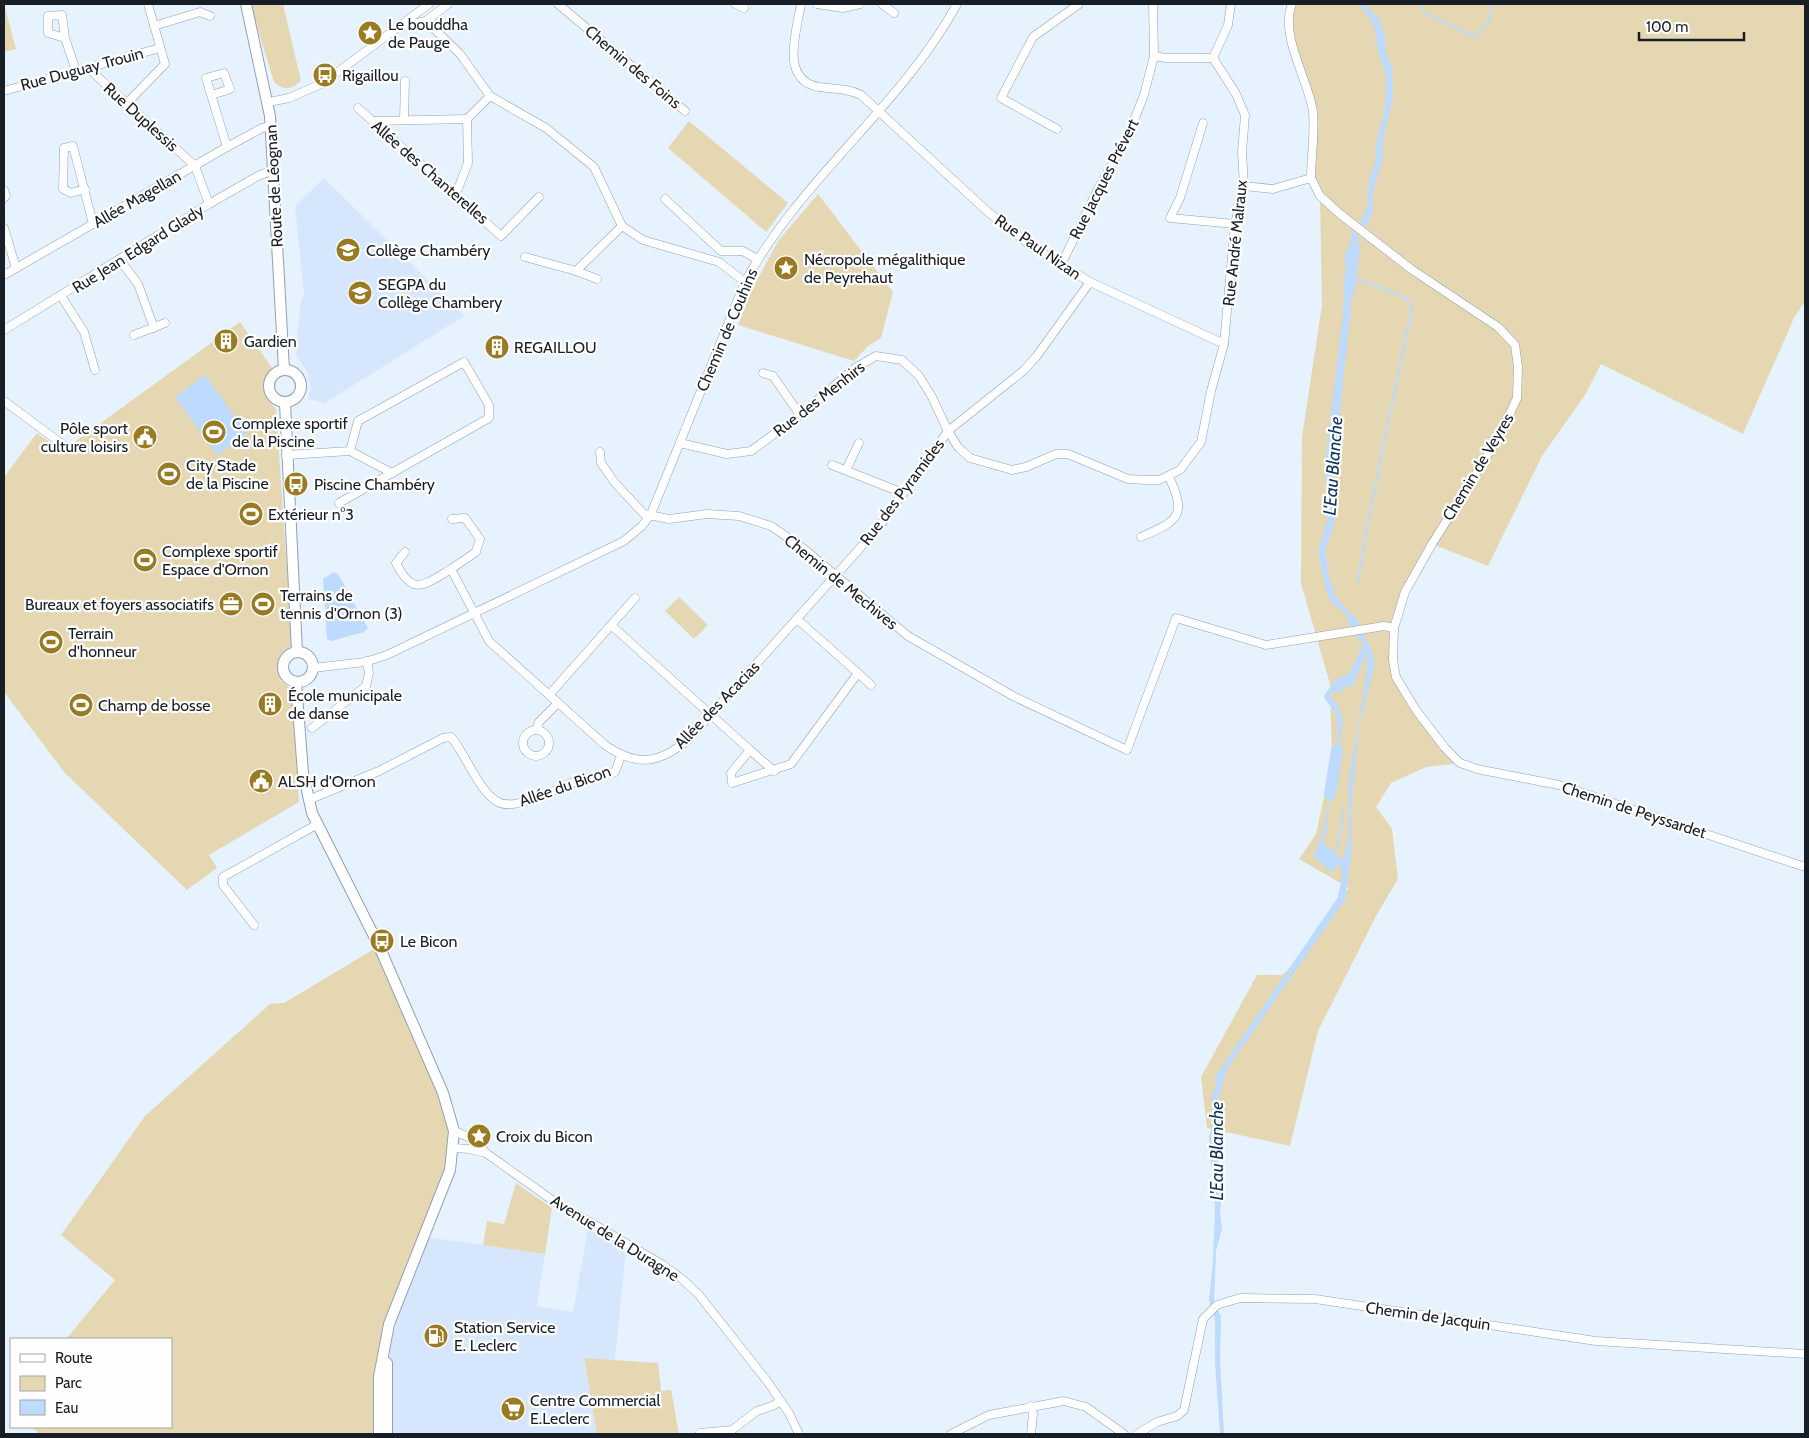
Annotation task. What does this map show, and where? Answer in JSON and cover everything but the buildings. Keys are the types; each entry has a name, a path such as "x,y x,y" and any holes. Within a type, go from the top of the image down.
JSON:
{"main road":[{"name":"Route de Léognan","path":"246,4 269,102 284,370"},
{"path":"284,370 298,376 302,385 296,399 286,403 272,396 269,386 272,377 284,370"},
{"path":"286,403 286,455 297,652"},
{"path":"297,652 308,656 313,668 306,680 296,682 288,678 283,669 288,656 297,652"},
{"path":"296,682 303,772 308,800 316,825 380,946 443,1093 454,1131 450,1170 388,1324 379,1377 379,1434"},
{"path":"387,1434 387,1344 397,1301"}],"street":[{"path":"126,104 165,64 148,4"},
{"path":"269,102 290,98 323,83 363,55 394,28 429,4"},
{"path":"394,28 426,21 448,4"},
{"name":"Chemin des Foins","path":"558,4 685,111"},
{"path":"735,4 744,8"},
{"name":"Rue Paul Nizan","path":"802,4 792,55 794,66 800,77 817,86 854,92 879,111 1001,224 1061,264 1090,282 1224,344"},
{"path":"817,4 843,8 860,4"},
{"path":"882,4 894,13"},
{"name":"Chemin de Couhins","path":"313,668 366,661 386,655 624,541 642,526 651,514 745,282 757,259 806,192 918,65 957,4"},
{"path":"1057,129 1001,98 1033,37 1079,4"},
{"name":"Rue Jacques Prévert","path":"1061,264 1097,191 1127,138 1144,96 1154,56 1153,4"},
{"path":"1154,56 1166,58 1213,58 1228,25 1231,4"},
{"path":"1244,186 1273,189 1310,178 1313,112 1292,43 1289,11 1292,4"},
{"path":"154,26 200,12 210,16"},
{"path":"426,21 460,54 490,96 546,128 594,167 622,226 643,240 719,262 745,282"},
{"path":"65,38 76,71"},
{"name":"Rue Duguay Trouin","path":"4,91 160,48"},
{"name":"Rue André Malraux","path":"1213,58 1236,94 1245,115 1242,152 1244,186 1235,224 1224,344"},
{"name":"Rue Duplessis","path":"88,68 195,166"},
{"path":"404,120 405,81"},
{"path":"212,95 227,147"},
{"path":"373,121 467,119 490,96"},
{"name":"Allée des Chanterelles","path":"358,108 501,236 539,197"},
{"path":"456,194 468,163 467,119"},
{"path":"1203,123 1180,198 1170,218 1235,224"},
{"name":"Allée Magellan","path":"4,275 227,147 262,128 271,126"},
{"path":"85,189 71,193 63,189 64,148 73,146 85,189 93,224"},
{"path":"195,166 209,204"},
{"name":"Rue Jean Edgard Glady","path":"4,330 209,204 258,176 273,170"},
{"name":"Chemin de Veyres","path":"1310,178 1320,196 1363,233 1498,327 1515,345 1518,367 1517,398 1500,435 1404,592 1394,628 1393,660 1396,677 1416,710 1445,748 1460,763"},
{"path":"4,190 6,196 4,198"},
{"path":"665,199 721,251 743,251 757,259"},
{"path":"576,271 622,226"},
{"path":"4,228 16,268"},
{"path":"525,257 576,271 597,279"},
{"path":"120,260 138,284 154,328"},
{"name":"Rue des Pyramides","path":"835,575 879,527 948,431 1023,371 1065,319 1090,282"},
{"path":"60,296 84,332 95,370"},
{"path":"134,335 165,323"},
{"path":"1141,537 1170,525 1179,512 1178,495 1169,476 1187,462 1201,442 1210,391 1224,344"},
{"name":"Rue des Menhirs","path":"680,443 727,454 751,451 800,415 855,368 876,356 902,360 919,376 932,397 948,431 958,447 970,458 1012,470 1026,468 1056,454 1068,454 1128,479 1159,480 1169,476"},
{"path":"340,503 488,418 489,405 464,362 358,421 350,451"},
{"path":"764,373 773,376 800,415"},
{"path":"4,401 65,446"},
{"path":"846,470 858,443"},
{"path":"286,455 350,451 392,473"},
{"name":"Chemin de Mechives","path":"600,452 601,463 615,483 638,510 644,514 669,519 707,514 739,516 771,526 835,575 908,636 1013,696 1127,750 1176,618 1266,645 1384,626 1394,628"},
{"path":"832,465 903,493"},
{"path":"405,552 396,563 406,581 421,585 451,569 476,552 480,539 465,518 452,519"},
{"name":"Allée des Acacias","path":"451,569 489,641 605,745 622,756 650,760 663,757 688,740 798,620 835,575"},
{"path":"549,695 635,598"},
{"path":"798,620 871,685"},
{"path":"612,626 774,771"},
{"path":"312,728 366,686 370,673 366,661"},
{"path":"750,750 731,772 732,783 791,764 858,673"},
{"path":"536,730 539,722 558,703"},
{"name":"Allée du Bicon","path":"308,800 379,771 443,738 451,737 486,790 499,803 508,804 519,803 579,780 616,772 622,756"},
{"name":"Chemin de Peyssardet","path":"1460,763 1477,769 1559,785 1805,867"},
{"path":"254,925 223,885 223,877 316,825"},
{"name":"Avenue de la Duragne","path":"454,1131 475,1140 486,1153 537,1190 663,1265 682,1279 709,1307 781,1401 799,1434"},
{"name":"Avenue de la Duragne","path":"453,1148 486,1153"},
{"name":"Chemin de Jacquin","path":"1138,1434 1157,1422 1178,1416 1184,1410 1202,1322 1214,1307 1233,1299 1315,1299 1596,1341 1805,1354"},
{"path":"700,1433 732,1430 757,1411 781,1401"},
{"path":"951,1434 989,1415 1064,1401 1076,1403 1124,1434"},
{"path":"1031,1406 1033,1414 1032,1434"}],"shaded area":[{"name":"Collège Chambéry","path":"324,178 464,316 325,403 308,399 311,387 306,370 296,356 300,304 304,295 295,206"},
{"path":"588,1228 626,1250 615,1360 584,1359 597,1434 388,1434 387,1377 391,1342 404,1296 426,1237 545,1254 537,1306 573,1312"}],"green space":[{"path":"4,4 16,49 4,52"},
{"path":"250,4 283,4 301,81 294,86 284,88 274,82"},
{"path":"1292,4 1805,4 1805,301 1794,318 1743,434 1601,364 1585,395 1542,456 1488,566 1432,544 1405,592 1394,628 1396,677 1460,763 1426,767 1391,783 1376,807 1392,829 1398,879 1376,916 1318,1031 1290,1146 1207,1128 1201,1077 1257,975 1282,975 1289,969 1349,888 1299,859 1316,834 1332,760 1330,684 1301,583 1302,437 1322,305 1320,196 1311,178 1313,112 1292,43"},
{"path":"689,121 788,203 766,232 668,148"},
{"path":"818,194 893,292 881,338 868,346 854,361 738,325 753,288 778,241"},
{"name":"Complexe sportif Espace d'Ornon","path":"240,322 272,368 265,380 264,390 276,409 292,644 285,652 281,661 280,675 281,681 288,686 292,695 299,802 209,855 217,868 187,890 65,773 4,692 4,477 37,433 62,451"},
{"path":"679,597 708,625 694,639 665,611"},
{"path":"379,946 443,1093 453,1148 398,1297 387,1344 387,1434 39,1434 34,1428 172,1428 172,1338 67,1338 115,1280 61,1235 145,1116 270,1004 284,1003"},
{"path":"516,1183 552,1208 545,1254 483,1245 487,1221 504,1224"},
{"path":"584,1358 658,1363 661,1391 671,1390 679,1434 597,1434"}],"water":[{"path":"1359,4 1365,4 1379,19 1385,37 1386,54 1392,67 1393,97 1384,136 1382,162 1373,191 1372,214 1369,222 1358,234 1358,251 1353,264 1345,264 1345,252 1353,247 1350,235 1359,226 1367,206 1369,181 1375,162 1377,139 1385,108 1386,74 1378,53 1375,31 1371,21"},
{"path":"1346,274 1351,275 1351,308 1332,486 1337,504 1335,523 1325,551 1329,576 1336,597 1359,622 1359,628 1370,646 1375,664 1359,725 1351,812 1351,857 1345,900 1227,1069 1218,1101 1218,1176 1222,1193 1220,1212 1222,1229 1216,1251 1214,1304 1221,1316 1220,1359 1224,1434 1220,1434 1215,1362 1215,1319 1209,1300 1215,1209 1209,1137 1212,1126 1212,1094 1216,1085 1215,1077 1338,897 1342,876 1340,863 1332,873 1313,856 1327,810 1336,742 1336,715 1324,696 1335,680 1349,674 1363,645 1352,630 1345,613 1331,602 1327,593 1318,553 1329,512 1325,464","holes":["1367,652 1366,677 1349,779 1348,840 1342,860 1323,842 1327,829 1343,720 1339,707 1330,695 1333,692 1342,692 1343,686 1353,685"]},
{"path":"205,375 247,433 217,455 175,397"},
{"path":"334,572 338,574 368,628 364,632 331,641 327,639 323,579"}],"waterway":[{"name":"L'Eau Blanche","path":"1365,4 1367,8"},
{"name":"L'Eau Blanche","path":"1421,4 1424,13 1475,37 1489,21 1492,4"},
{"name":"L'Eau Blanche","path":"1349,290 1354,248"},
{"name":"L'Eau Blanche","path":"1350,277 1403,296 1412,307 1376,479 1358,582"},
{"name":"L'Eau Blanche","path":"1330,794 1337,750"},
{"name":"L'Eau Blanche","path":"1336,856 1344,809"}],"place":[{"name":"Le bouddha de Pauge","path":"370,33"},
{"name":"Rigaillou","path":"325,75"},
{"name":"Collège Chambéry","path":"348,250"},
{"name":"Nécropole mégalithique de Peyrehaut","path":"786,268"},
{"name":"SEGPA du Collège Chambery","path":"360,293"},
{"name":"Gardien","path":"226,341"},
{"name":"REGAILLOU","path":"497,347"},
{"name":"Complexe sportif de la Piscine","path":"214,432"},
{"name":"Pôle sport culture loisirs","path":"145,437"},
{"name":"City Stade de la Piscine","path":"169,474"},
{"name":"Piscine Chambéry","path":"296,484"},
{"name":"Extérieur n°3","path":"251,514"},
{"name":"Complexe sportif Espace d'Ornon","path":"145,560"},
{"name":"Bureaux et foyers associatifs","path":"231,604"},
{"name":"Terrains de tennis d'Ornon (3)","path":"263,604"},
{"name":"Terrain d'honneur","path":"51,642"},
{"name":"École municipale de danse","path":"270,704"},
{"name":"Champ de bosse","path":"81,705"},
{"name":"ALSH d'Ornon","path":"261,781"},
{"name":"Le Bicon","path":"382,941"},
{"name":"Croix du Bicon","path":"479,1136"},
{"name":"Station Service E. Leclerc","path":"436,1336"},
{"name":"Centre Commercial E.Leclerc","path":"513,1409"}]}
